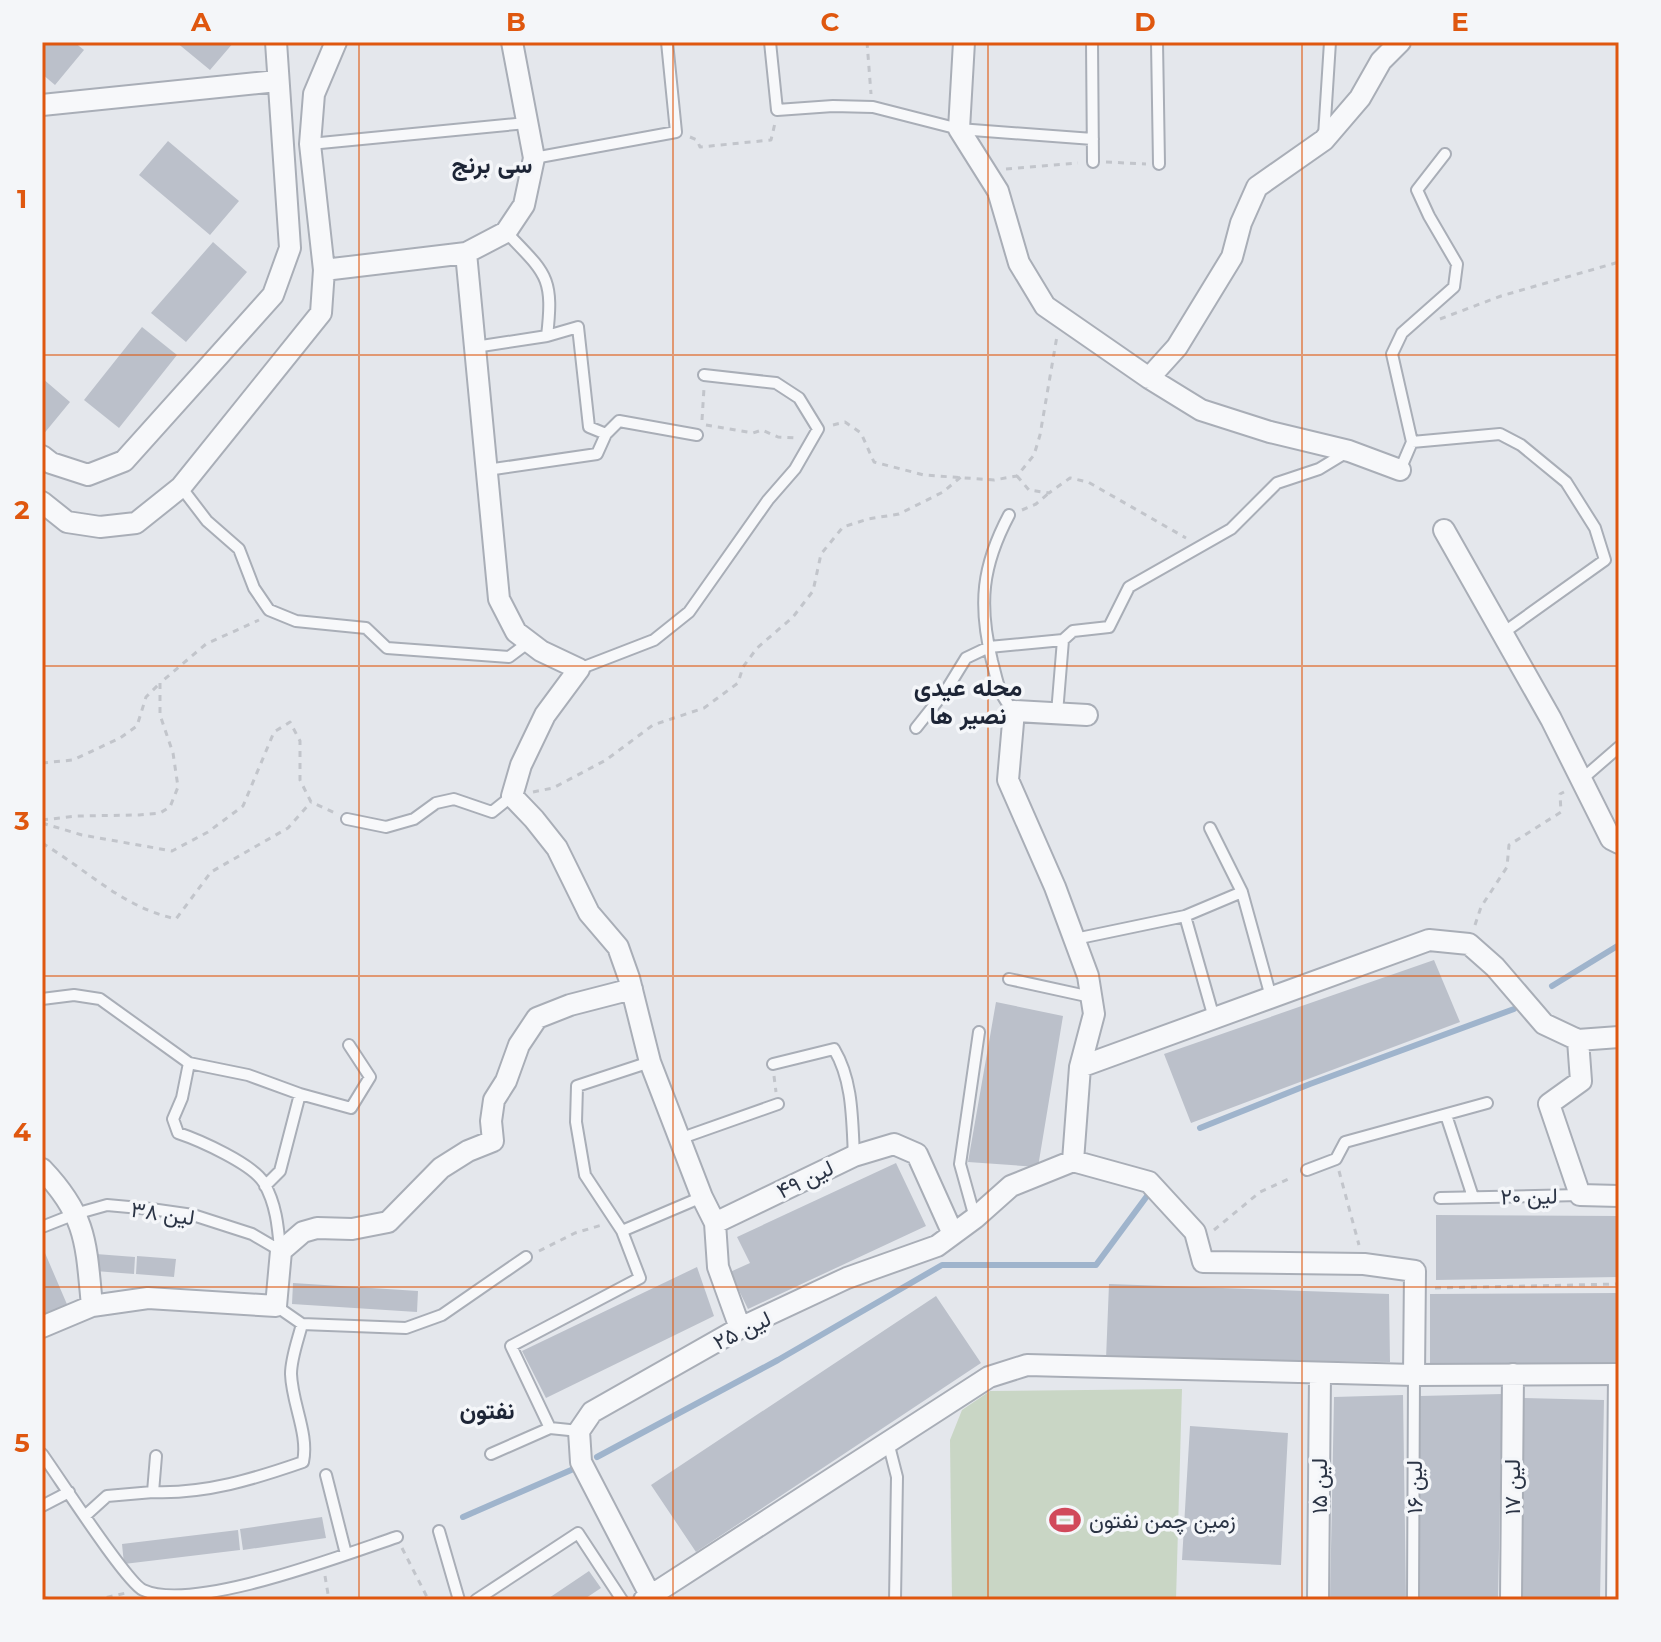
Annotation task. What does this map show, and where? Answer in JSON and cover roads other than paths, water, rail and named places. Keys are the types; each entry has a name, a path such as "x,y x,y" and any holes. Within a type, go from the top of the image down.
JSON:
{"street":[{"path":"42,456 51,463 88,475 124,461 273,295 290,248 276,42"},
{"path":"42,502 67,522 100,527 136,523 181,487 321,313 324,270 310,144 314,94 336,42"},
{"path":"324,270 466,253 506,232 524,205 534,158 512,42"},
{"path":"964,42 959,129 998,191 1019,263 1045,306 1201,410 1270,432 1349,451 1400,470"},
{"path":"1149,378 1177,347 1232,257 1241,223 1257,187 1324,140 1360,98 1381,61 1400,42"},
{"path":"42,105 277,81"},
{"path":"466,253 499,599 516,632 541,651 579,669 545,715 521,765 512,796 557,848 589,913 618,947 650,1062 715,1223 718,1267 740,1328"},
{"path":"1444,530 1551,719 1611,839 1619,843"},
{"path":"1087,715 1014,711 1008,780 1055,887 1088,976 1094,1014 1080,1067 1073,1161 1149,1182 1195,1232 1203,1262 1364,1264 1415,1271 1414,1375"},
{"path":"1080,1067 1429,940 1469,944 1495,967 1544,1024 1578,1040 1619,1037"},
{"path":"42,1327 92,1306 148,1298 276,1306 281,1251 303,1232 317,1228 352,1229 388,1222 441,1168 468,1151 493,1141 491,1121 494,1100 506,1081 519,1045 537,1018 570,1005 632,989"},
{"path":"1578,1040 1581,1081 1549,1104 1580,1195"},
{"name":"لین ۴۹","path":"715,1223 854,1156 894,1144 917,1154 953,1234"},
{"name":"لین ۲۵","path":"579,1431 592,1412 740,1328 776,1314 847,1278 937,1246 1011,1186 1073,1161"},
{"path":"42,1169 63,1191 82,1227 92,1306"},
{"name":"لین ۲۰","path":"1580,1195 1619,1196"},
{"path":"579,1431 581,1462 647,1598 989,1377 1027,1365 1414,1375 1616,1374"},
{"name":"لین ۱۵","path":"1318,1600 1320,1373"},
{"name":"لین ۱۷","path":"1511,1600 1513,1374"}],"lane":[{"path":"534,158 676,132 667,42"},
{"path":"770,42 777,110 873,107 959,129 1093,139"},
{"path":"1092,42 1093,162"},
{"path":"1157,42 1159,164"},
{"path":"1324,140 1330,42"},
{"path":"310,144 527,123"},
{"path":"1400,470 1412,442 1392,354 1402,333 1454,287 1457,264 1417,190 1445,154"},
{"path":"506,232 546,278 551,301 547,336"},
{"path":"475,347 547,336 578,327 589,427 606,434"},
{"path":"579,669 654,640 689,612 768,500 795,469 818,429 799,398 776,383 704,375"},
{"path":"487,470 597,454 606,434 619,421 697,435"},
{"path":"1412,442 1500,434 1521,445 1566,482 1595,528 1605,560 1503,633"},
{"path":"916,728 947,689 966,658 989,647 1063,640 1073,631 1109,627 1129,587 1231,529 1277,483 1319,469 1349,451"},
{"path":"181,487 207,521 239,549 254,588 269,610 296,621 366,628 387,648 410,652 509,657 529,642"},
{"path":"1009,515 993,546 985,584 984,614 1002,698 1014,711"},
{"path":"1057,713 1063,640"},
{"path":"1581,780 1619,747"},
{"path":"347,819 386,827 414,819 436,803 454,799 492,812 512,796"},
{"path":"1210,828 1242,892 1271,997"},
{"path":"1075,939 1185,916 1242,892"},
{"path":"1185,916 1214,1018"},
{"path":"1009,979 1091,997"},
{"path":"42,999 74,995 100,999 189,1063 248,1075 351,1108 370,1077 349,1045"},
{"path":"975,1218 960,1164 979,1032"},
{"path":"773,1064 834,1049 845,1067 854,1156"},
{"path":"550,1428 511,1346 640,1278 622,1231 585,1175 576,1122 577,1086 650,1062"},
{"path":"189,1063 182,1098 173,1119 178,1133 213,1146 263,1179 276,1211 281,1251"},
{"path":"265,1186 280,1171 300,1094"},
{"path":"1307,1170 1336,1159 1345,1142 1487,1103"},
{"path":"679,1139 778,1104"},
{"path":"1446,1115 1473,1197"},
{"name":"لین ۲۰","path":"1440,1198 1580,1195"},
{"path":"622,1231 702,1197"},
{"name":"لین ۳۸","path":"42,1227 107,1205 193,1215 252,1234 281,1251"},
{"path":"276,1306 302,1324 406,1328 442,1315 526,1257"},
{"path":"86,1515 107,1496 177,1493 225,1486 303,1462 307,1446 296,1413 291,1372 302,1324"},
{"path":"1612,1600 1616,1374"},
{"name":"لین ۱۶","path":"1413,1600 1414,1375"},
{"path":"491,1454 550,1428 579,1431"},
{"path":"888,1442 897,1477 895,1600"},
{"path":"42,1454 120,1565 142,1590 174,1596 257,1583 397,1537"},
{"path":"153,1492 156,1456"},
{"path":"326,1475 346,1554"},
{"path":"42,1506 69,1492"},
{"path":"439,1531 459,1600"},
{"path":"476,1600 578,1533 622,1600"}],"waterway":[{"path":"1552,986 1619,945"},
{"path":"1200,1128 1514,1009"},
{"path":"597,1457 778,1360 942,1265 1096,1265 1150,1192"},
{"path":"463,1517 578,1467"}],"place":[{"name":"زمین چمن نفتون","path":"1065,1520"}],"district":[{"name":"سی برنج","path":"492,165"},
{"name":"محله عیدی نصیر ها","path":"968,702"},
{"name":"نفتون","path":"487,1411"}]}
